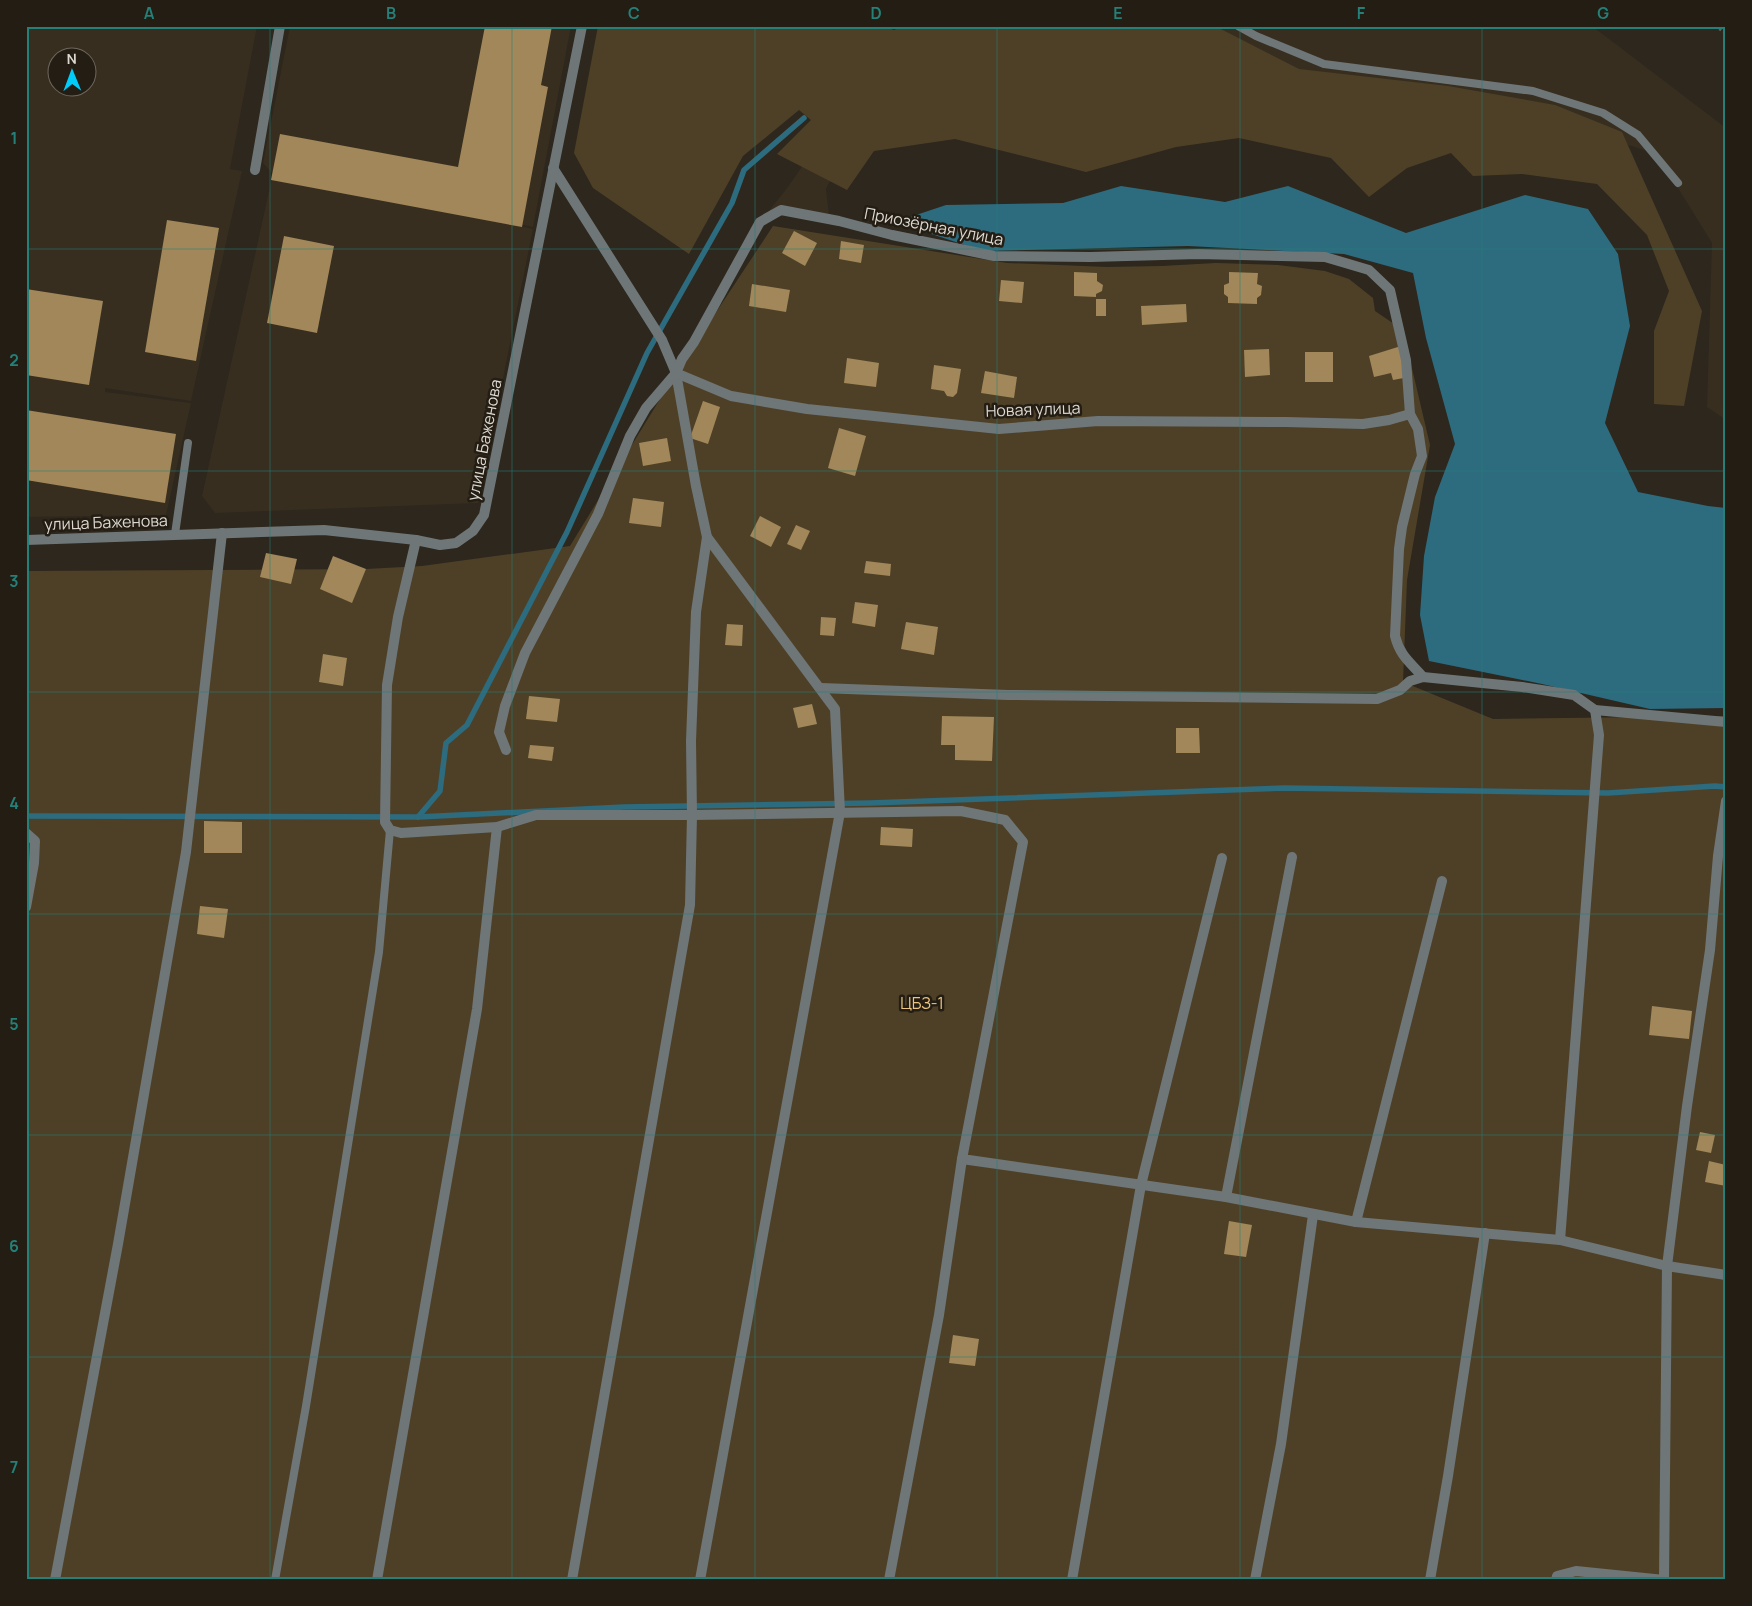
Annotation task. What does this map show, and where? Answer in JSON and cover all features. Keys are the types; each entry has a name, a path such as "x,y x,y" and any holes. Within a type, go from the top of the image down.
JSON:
{"street":[{"path":"255,170 280,26"},
{"name":"улица Баженова","path":"26,540 324,530 416,540 440,545 456,543 473,531 484,515 582,26"},
{"path":"553,168 662,340 676,373 707,536 696,612 691,742 690,905 572,1580"},
{"name":"Приозёрная улица","path":"506,750 499,732 505,706 525,653 598,514 630,436 646,408 676,373 760,222 780,210 839,221 994,256 1091,257 1198,254 1326,257 1369,270 1390,290 1406,360 1410,414"},
{"name":"Новая улица","path":"676,373 731,396 806,409 999,429 1098,421 1363,424 1410,414"},
{"path":"1410,414 1418,429 1422,456 1415,474 1402,526 1395,636 1398,649 1423,677"},
{"path":"55,1580 118,1244 186,852 222,533"},
{"path":"700,1580 840,812 835,709 707,536"},
{"path":"416,540 398,617 387,685 385,822 390,830 401,833 496,827 536,815 961,811 1005,820 1023,842 962,1159 938,1315 889,1580"},
{"path":"821,688 1008,694 1378,699 1400,690 1410,681 1423,677 1522,686 1574,695 1595,710 1726,722"},
{"path":"1560,1240 1599,736 1595,710"},
{"path":"1556,1580 1557,1576 1576,1571 1664,1580 1667,1266 1710,950 1718,856 1726,801"},
{"path":"377,1580 477,1009 496,827"},
{"path":"26,833 35,840 34,863 26,907"},
{"path":"1072,1580 1141,1185 1222,858"},
{"path":"1226,1197 1292,858"},
{"path":"1356,1222 1442,881"},
{"path":"962,1159 1226,1197 1356,1222 1560,1240 1667,1266 1726,1275"},
{"path":"1255,1580 1281,1444 1313,1215"},
{"path":"1430,1580 1485,1233"}],"lane":[{"path":"1238,26 1256,36 1324,64 1533,91 1603,112 1638,135 1678,184"},
{"path":"175,534 188,443"},
{"path":"275,1580 306,1406 379,952 390,830"}],"path":[{"path":"1716,26 1726,33"}],"shaded area":[{"path":"26,26 257,26 230,169 242,171 191,401 105,388 105,392 191,403 166,515 26,517"},
{"path":"290,26 571,26 533,227 271,172 263,163"},
{"path":"919,26 1592,26 1726,128 1726,420 1707,407 1712,243 1657,154 1546,119 850,141 826,189 830,224 768,212 788,187 886,43"},
{"path":"273,173 533,229 478,503 215,513 202,496"}],"green space":[{"path":"598,26 884,26 894,30 902,26 1215,26 1299,69 1448,86 1555,105 1622,132 1702,311 1684,406 1654,404 1654,331 1669,291 1647,235 1597,184 1522,174 1473,176 1451,153 1407,168 1369,197 1331,158 1239,138 1176,147 1086,172 955,139 874,151 847,190 777,154 811,120 799,110 743,156 689,254 593,188 574,153"},
{"name":"ЦБЗ-1","path":"773,226 1007,263 1107,267 1216,263 1278,265 1325,271 1349,279 1373,298 1375,311 1403,330 1430,445 1407,580 1403,682 1493,719 1726,716 1726,1580 26,1580 26,571 366,569 422,566 570,546 676,373"}],"water":[{"path":"1121,186 1225,202 1288,186 1406,233 1525,195 1588,209 1618,254 1630,326 1605,423 1638,492 1726,508 1726,708 1650,709 1542,684 1429,661 1420,615 1424,556 1435,497 1455,444 1426,338 1413,273 1344,254 1188,246 983,251 895,222 946,205 1063,203"}],"building":[{"path":"485,26 552,26 541,85 548,87 522,227 271,180 280,134 458,167"},
{"path":"167,220 219,228 196,361 145,352"},
{"path":"794,231 817,243 805,266 782,253"},
{"path":"284,236 334,246 317,333 267,323"},
{"path":"841,241 864,245 861,263 839,259"},
{"path":"1074,272 1097,273 1097,281 1103,285 1102,291 1096,294 1096,297 1074,296"},
{"path":"1229,272 1258,273 1257,284 1262,286 1261,295 1257,298 1257,304 1228,303 1228,297 1224,294 1224,285 1229,283"},
{"path":"1001,280 1024,282 1022,303 999,301"},
{"path":"752,284 790,290 786,312 749,306"},
{"path":"26,289 103,301 89,385 26,375"},
{"path":"1096,299 1106,299 1106,316 1096,316"},
{"path":"1186,304 1187,322 1142,325 1141,306"},
{"path":"1401,346 1409,377 1393,380 1391,373 1374,377 1369,356"},
{"path":"1269,349 1270,375 1245,377 1244,350"},
{"path":"1305,352 1333,352 1333,382 1305,382"},
{"path":"847,358 879,363 876,387 844,383"},
{"path":"934,365 961,369 957,393 953,397 947,396 944,391 931,389"},
{"path":"985,371 1017,377 1014,398 981,393"},
{"path":"703,401 720,407 708,444 690,438"},
{"path":"26,410 176,434 165,503 26,480"},
{"path":"839,428 866,436 855,476 828,468"},
{"path":"667,438 671,461 643,466 639,443"},
{"path":"633,498 664,502 661,527 629,523"},
{"path":"760,516 781,527 771,547 750,536"},
{"path":"796,525 810,531 801,550 787,544"},
{"path":"266,553 297,559 291,584 260,577"},
{"path":"333,556 366,569 352,603 320,589"},
{"path":"866,561 891,564 890,576 864,573"},
{"path":"855,602 878,605 875,627 852,623"},
{"path":"821,617 836,618 834,636 820,635"},
{"path":"906,622 938,627 934,655 901,649"},
{"path":"727,624 743,625 742,646 725,645"},
{"path":"323,654 347,658 343,686 319,682"},
{"path":"529,696 560,699 557,722 526,719"},
{"path":"812,704 817,724 798,728 793,708"},
{"path":"942,716 994,717 992,761 955,760 955,745 941,745"},
{"path":"1176,728 1199,728 1200,753 1176,753"},
{"path":"530,745 554,747 552,761 528,758"},
{"path":"204,821 242,822 242,853 204,853"},
{"path":"881,827 913,829 912,847 880,845"},
{"path":"200,906 228,909 224,938 197,934"},
{"path":"1652,1006 1692,1011 1689,1039 1649,1035"},
{"path":"1700,1132 1715,1135 1711,1153 1696,1150"},
{"path":"1709,1161 1726,1165 1726,1186 1705,1182"},
{"path":"1229,1221 1252,1225 1246,1257 1224,1254"},
{"path":"953,1335 979,1339 975,1366 949,1363"}],"waterway":[{"path":"418,817 440,791 446,743 467,725 567,532 647,353 732,203 744,170 804,118"},
{"path":"26,816 418,817 624,807 870,803 1284,788 1608,793 1715,786 1726,787"}]}
